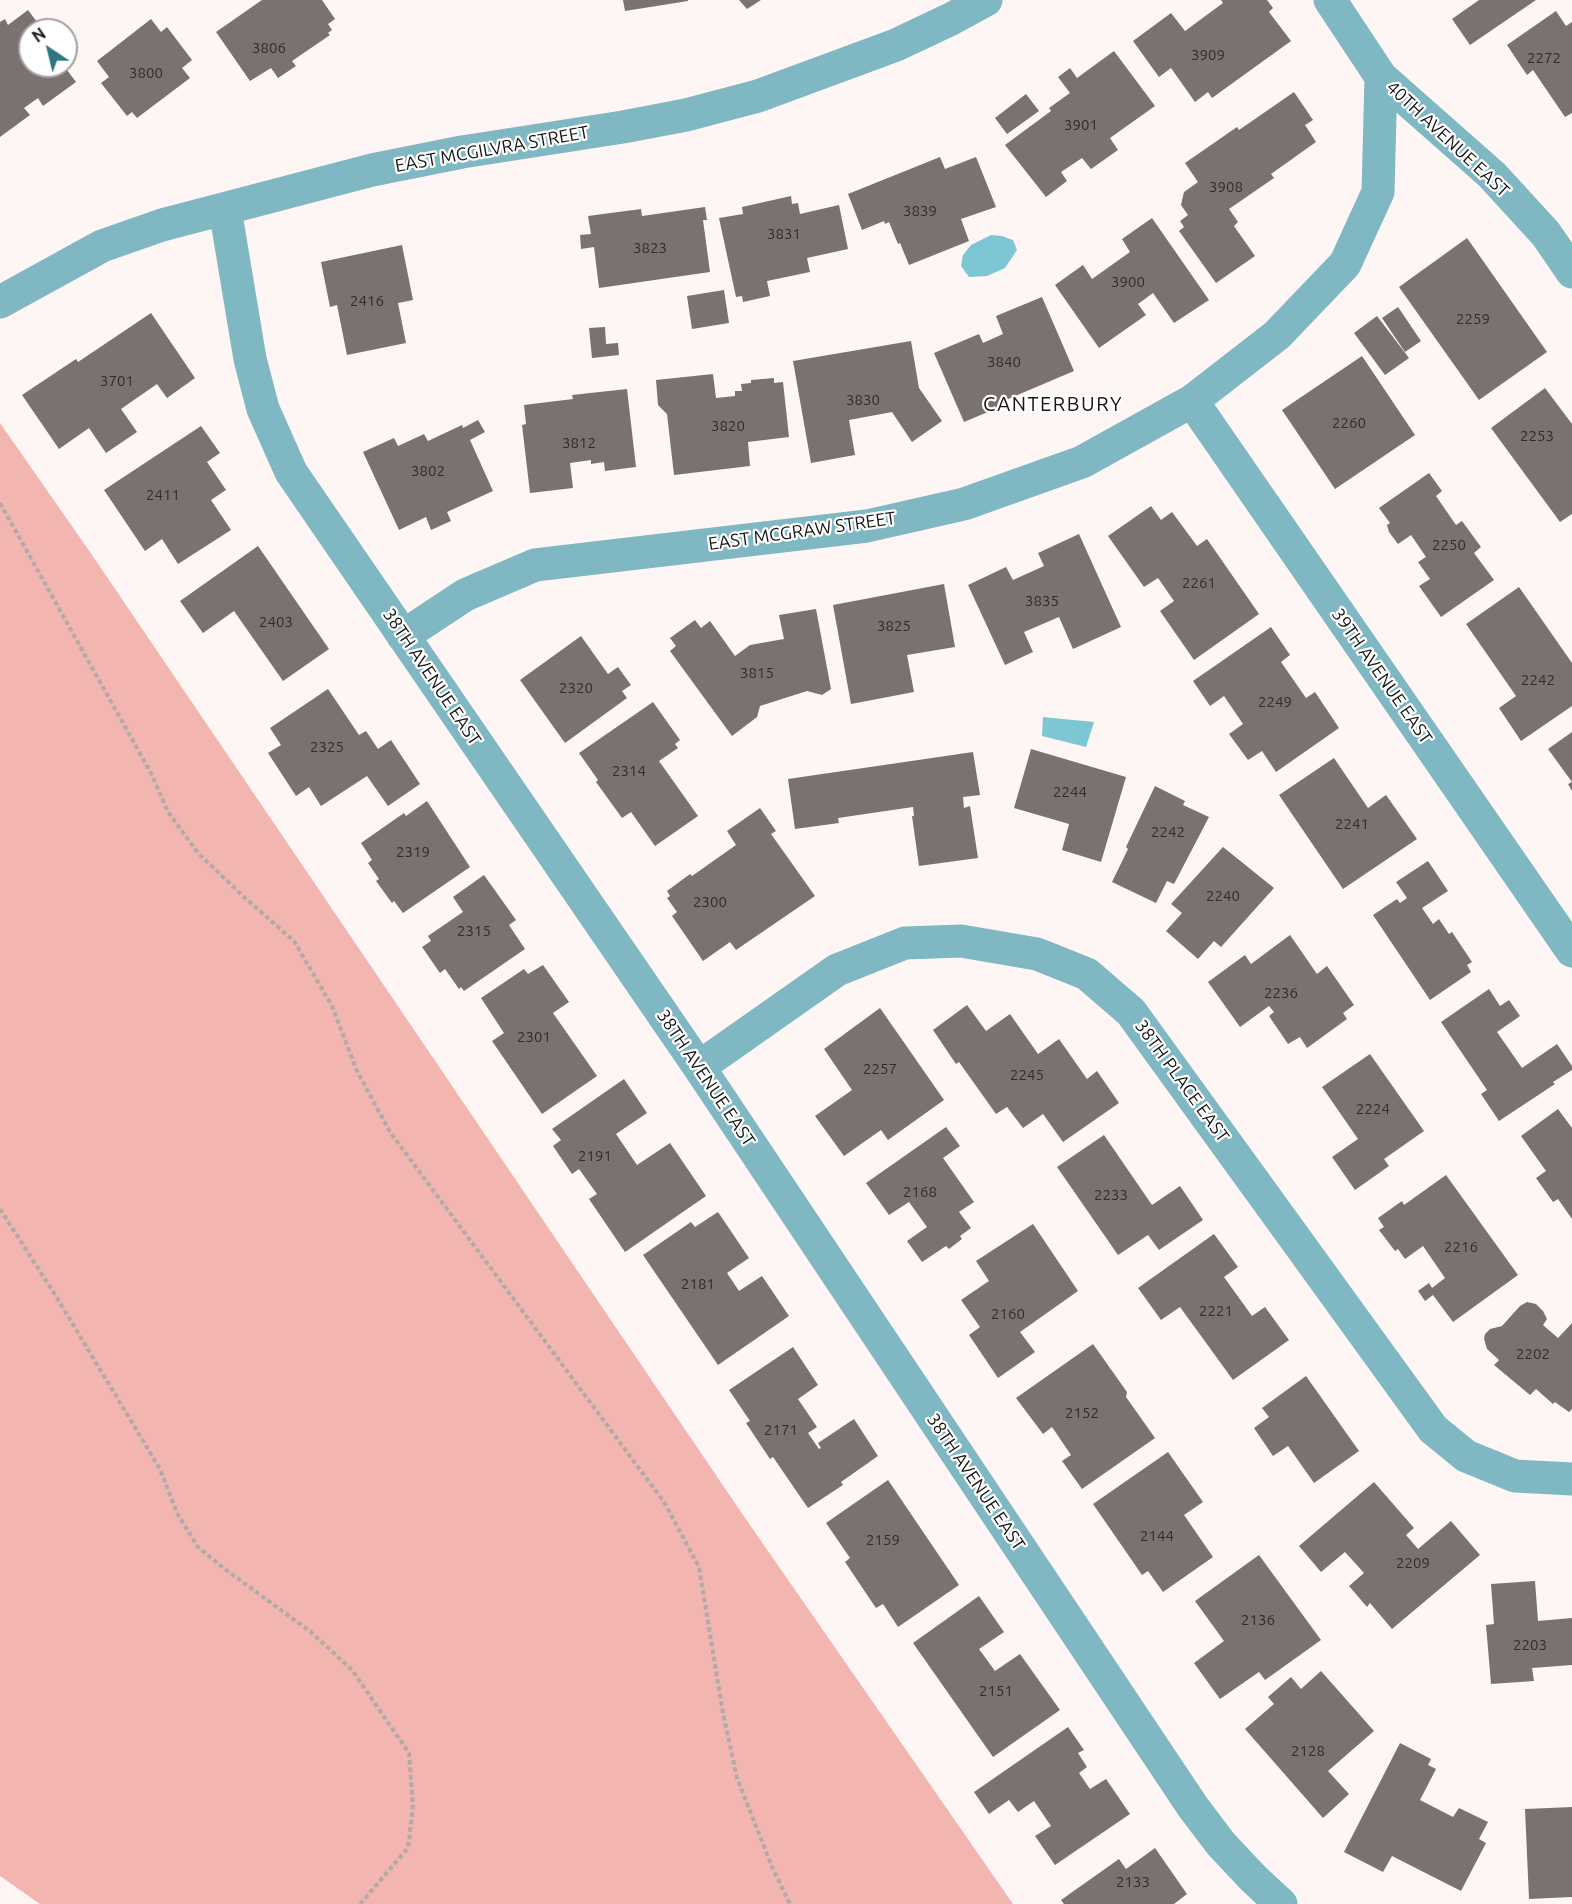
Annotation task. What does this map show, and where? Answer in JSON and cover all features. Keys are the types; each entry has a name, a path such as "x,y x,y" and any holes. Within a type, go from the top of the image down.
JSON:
{"street":[{"name":"EAST MCGILVRA STREET","path":"0,302 102,246 162,225 372,170 462,152 623,128 686,116 758,96 896,45 945,10 986,0"},
{"name":"40TH AVENUE EAST","path":"1330,0 1382,77 1492,175 1546,234 1572,272"},
{"name":"EAST MCGRAW STREET","path":"403,636 465,595 535,565 867,526 964,504 1082,462 1192,401 1277,335 1345,264 1378,192 1382,77"},
{"name":"38TH AVENUE EAST","path":"225,209 250,359 263,409 291,472 699,1067 1193,1808 1221,1844 1281,1904"},
{"name":"39TH AVENUE EAST","path":"1192,401 1572,951"},
{"name":"38TH PLACE EAST","path":"699,1067 837,970 905,943 961,941 1015,950 1037,954 1087,974 1131,1012 1433,1429 1466,1456 1515,1476 1568,1479"}],"path":[{"path":"0,503 151,773 168,812 198,853 294,941 332,1006 357,1071 390,1132 664,1502 699,1567 723,1713 737,1778 772,1867 790,1904"},
{"path":"0,1209 54,1293 160,1469 177,1513 198,1548 311,1632 352,1670 409,1753 413,1806 408,1848 360,1904"}],"shaded area":[{"path":"0,423 90,552 743,1515 1013,1904 40,1904 0,1876"}],"water":[{"path":"991,235 1013,240 1017,250 1005,268 987,276 969,277 961,266 963,255 971,245"},
{"path":"1043,717 1094,722 1086,747 1042,736"}],"building":[{"path":"262,0 322,0 335,19 328,24 332,30 328,33 330,35 292,61 296,66 278,78 271,68 250,81 216,32"},
{"path":"623,0 688,0 688,1 625,11"},
{"path":"739,0 761,0 747,9"},
{"path":"1221,0 1267,0 1273,8 1269,12 1291,41 1212,98 1208,92 1195,102 1171,68 1159,77 1133,41 1171,13 1185,31 1223,3"},
{"path":"1479,0 1536,0 1470,45 1452,19"},
{"path":"28,10 34,18 18,18 18,78 73,78 76,82 43,106 38,98 24,108 30,115 0,137 0,22 5,19 8,25"},
{"path":"1556,11 1566,26 1572,22 1572,113 1565,117 1533,70 1527,75 1507,45"},
{"path":"151,19 161,32 167,27 192,60 182,68 190,78 137,118 132,112 127,116 101,83 109,77 97,61"},
{"path":"1114,51 1155,106 1110,138 1118,150 1091,169 1082,158 1061,172 1067,181 1046,197 1005,145 1051,111 1049,108 1070,93 1058,77 1070,68 1077,78"},
{"path":"1294,92 1313,120 1305,125 1316,142 1271,174 1274,178 1229,209 1238,222 1234,226 1255,256 1216,283 1179,231 1184,227 1180,221 1188,215 1181,205 1184,192 1198,182 1185,163 1237,127 1239,130"},
{"path":"1026,94 1039,111 1007,134 995,118"},
{"path":"940,157 945,169 976,157 996,207 961,219 969,241 909,265 889,222 885,224 884,221 862,230 848,194"},
{"path":"791,196 792,204 798,203 800,214 839,205 848,249 807,258 810,272 767,281 770,296 743,302 742,296 736,297 719,218 743,214 742,207"},
{"path":"705,207 707,220 703,220 710,272 599,288 594,247 581,249 580,235 591,234 588,216 641,209 642,216"},
{"path":"1152,218 1209,300 1174,323 1153,293 1138,304 1146,315 1099,348 1055,285 1083,265 1092,279 1130,252 1122,239"},
{"path":"1467,238 1547,352 1479,400 1399,287"},
{"path":"402,245 413,300 398,303 406,343 347,355 337,305 330,307 321,262"},
{"path":"724,290 729,323 692,329 687,296"},
{"path":"1042,297 1074,371 1001,402 1002,406 964,422 934,353 979,334 983,343 1003,334 996,316"},
{"path":"1398,307 1421,341 1405,352 1382,318"},
{"path":"151,313 195,378 167,398 157,384 121,409 137,432 106,453 89,428 59,449 22,395 76,359 78,362"},
{"path":"1377,316 1409,358 1385,375 1354,333"},
{"path":"605,327 606,344 618,343 619,355 592,358 589,328"},
{"path":"911,341 919,388 942,421 912,442 892,412 849,420 855,455 811,463 793,361"},
{"path":"1362,356 1415,435 1335,489 1282,410"},
{"path":"713,374 716,398 735,396 735,391 742,391 741,384 751,383 751,380 774,378 774,383 783,382 789,437 748,442 750,466 674,475 667,414 658,405 656,380"},
{"path":"1545,388 1572,424 1572,514 1560,522 1491,428"},
{"path":"627,389 636,467 605,471 604,462 591,464 591,460 570,463 573,488 530,493 522,425 526,424 524,405 573,399 572,395"},
{"path":"478,420 485,432 470,440 493,491 447,512 451,521 431,530 426,517 399,530 363,452 394,438 398,446 424,434 428,441"},
{"path":"201,426 220,453 207,462 226,490 211,500 231,530 178,564 162,539 145,551 104,490"},
{"path":"1429,473 1442,491 1436,496 1456,525 1462,521 1481,547 1474,553 1494,580 1441,617 1419,586 1430,579 1418,562 1426,557 1411,535 1398,544 1389,532 1387,525 1390,523 1379,508"},
{"path":"1151,506 1161,520 1172,512 1197,546 1207,539 1259,614 1194,660 1160,611 1174,601 1158,578 1144,587 1108,536"},
{"path":"1079,534 1121,627 1073,649 1059,617 1024,632 1033,652 1005,665 968,585 1006,567 1013,580 1044,566 1038,553"},
{"path":"258,546 329,649 283,681 234,611 203,633 180,601"},
{"path":"944,584 955,647 907,655 914,692 851,704 833,605"},
{"path":"1519,587 1572,663 1572,706 1521,741 1499,708 1516,696 1466,624"},
{"path":"816,609 831,689 822,695 807,691 760,706 757,717 732,736 670,651 676,646 670,638 695,620 701,628 710,621 735,656 750,645 784,639 779,615"},
{"path":"1271,627 1290,655 1281,662 1306,698 1315,692 1339,728 1276,772 1262,751 1248,760 1229,734 1243,724 1224,696 1210,706 1193,681"},
{"path":"581,636 608,674 618,667 631,685 622,691 627,698 565,743 520,680"},
{"path":"328,689 359,735 366,731 378,749 391,740 420,784 388,806 367,776 321,806 309,787 296,796 268,753 281,745 270,728"},
{"path":"653,702 680,740 675,744 678,748 659,761 698,816 655,846 631,812 622,818 596,782 598,780 579,753"},
{"path":"1572,732 1572,782 1548,749"},
{"path":"1031,749 1126,777 1101,862 1062,850 1069,824 1014,808"},
{"path":"973,752 980,795 963,797 964,808 970,806 978,858 919,866 912,816 914,816 913,807 838,818 839,823 795,829 788,779"},
{"path":"1334,758 1368,808 1386,795 1417,839 1343,889 1279,795"},
{"path":"1155,786 1185,801 1183,805 1209,817 1174,884 1167,881 1156,903 1112,882"},
{"path":"427,801 470,867 403,913 394,901 392,903 376,881 379,879 368,863 372,860 361,843 404,813 406,816"},
{"path":"760,808 776,831 771,834 815,896 736,950 730,942 703,961 672,916 677,912 667,898 670,896 667,891 736,845 727,831"},
{"path":"1223,847 1274,888 1221,947 1214,941 1198,959 1166,931 1182,913 1171,904"},
{"path":"1428,861 1448,891 1422,908 1433,924 1439,919 1449,934 1452,932 1472,962 1467,965 1471,972 1430,1000 1373,915 1397,899 1400,903 1407,898 1396,882"},
{"path":"484,875 516,920 509,925 525,949 464,991 461,987 459,989 445,969 440,973 422,947 431,941 428,936 463,912 453,897"},
{"path":"1290,935 1317,974 1327,966 1354,1005 1343,1013 1347,1019 1307,1048 1300,1037 1288,1044 1269,1016 1274,1012 1269,1006 1240,1027 1208,982 1245,955 1251,964"},
{"path":"543,965 569,1002 553,1013 597,1076 542,1114 492,1041 504,1033 481,998 524,969 528,974"},
{"path":"1489,989 1500,1006 1509,1000 1520,1016 1497,1032 1522,1068 1557,1044 1572,1066 1572,1070 1553,1082 1555,1084 1499,1121 1481,1094 1487,1090 1441,1022"},
{"path":"967,1005 986,1031 1010,1014 1038,1054 1059,1039 1087,1079 1097,1071 1119,1103 1063,1142 1043,1114 1023,1128 1007,1107 996,1114 959,1062 956,1064 933,1030"},
{"path":"880,1008 944,1100 888,1140 881,1130 844,1156 815,1116 852,1090 824,1049"},
{"path":"1370,1054 1424,1131 1384,1159 1389,1166 1355,1190 1332,1157 1358,1139 1322,1087"},
{"path":"624,1079 647,1113 616,1134 637,1165 670,1143 706,1196 625,1252 589,1199 597,1194 579,1169 572,1174 553,1146 561,1140 552,1129"},
{"path":"1558,1109 1572,1128 1572,1219 1558,1199 1553,1202 1536,1178 1546,1171 1521,1136"},
{"path":"946,1127 960,1146 943,1158 974,1202 959,1212 971,1228 960,1236 962,1239 949,1249 946,1246 922,1262 907,1241 927,1227 909,1202 889,1215 866,1183"},
{"path":"1104,1135 1152,1205 1180,1186 1203,1220 1159,1250 1148,1235 1118,1255 1057,1167"},
{"path":"1446,1175 1518,1275 1453,1322 1433,1295 1425,1301 1418,1291 1429,1283 1432,1288 1445,1278 1423,1246 1405,1259 1398,1249 1395,1251 1379,1230 1384,1227 1378,1218 1402,1201 1404,1205"},
{"path":"718,1212 749,1258 727,1273 739,1291 762,1276 789,1316 718,1365 643,1255 691,1222 695,1227"},
{"path":"1033,1224 1078,1291 1020,1332 1035,1352 998,1378 969,1335 980,1327 961,1300 989,1281 976,1261"},
{"path":"1214,1234 1238,1267 1224,1277 1252,1316 1265,1307 1289,1340 1233,1380 1180,1307 1161,1320 1138,1288"},
{"path":"1527,1302 1536,1304 1543,1311 1547,1319 1543,1325 1558,1338 1572,1323 1572,1409 1569,1412 1555,1402 1553,1404 1536,1389 1530,1395 1494,1365 1499,1360 1487,1349 1485,1334 1490,1329 1502,1326 1520,1306"},
{"path":"1093,1344 1127,1392 1126,1397 1155,1438 1082,1489 1062,1461 1071,1455 1052,1427 1043,1434 1016,1398"},
{"path":"793,1347 818,1385 798,1399 817,1427 808,1433 819,1449 821,1448 818,1443 854,1419 878,1456 841,1482 843,1485 808,1508 773,1457 770,1459 746,1423 750,1421 729,1390"},
{"path":"1306,1376 1359,1451 1314,1483 1288,1446 1273,1456 1254,1428 1269,1417 1262,1408"},
{"path":"1168,1452 1203,1502 1184,1515 1213,1557 1163,1592 1148,1571 1142,1575 1093,1504"},
{"path":"888,1480 959,1585 898,1627 883,1604 876,1608 845,1562 850,1558 826,1523"},
{"path":"1374,1482 1414,1528 1406,1535 1418,1549 1451,1521 1480,1555 1392,1629 1370,1603 1367,1607 1349,1586 1364,1573 1345,1552 1321,1572 1299,1546"},
{"path":"1259,1555 1321,1640 1265,1680 1259,1672 1220,1699 1194,1663 1224,1641 1195,1601"},
{"path":"1535,1581 1538,1621 1572,1618 1572,1665 1532,1668 1534,1681 1491,1684 1486,1625 1494,1624 1491,1584"},
{"path":"979,1596 1004,1632 979,1649 995,1671 1020,1654 1060,1710 993,1757 913,1643"},
{"path":"1321,1671 1374,1731 1328,1771 1349,1794 1323,1818 1245,1729 1274,1704 1268,1697 1291,1677 1301,1689"},
{"path":"1068,1727 1084,1750 1078,1753 1087,1767 1079,1773 1090,1789 1106,1779 1130,1814 1055,1865 1035,1836 1051,1826 1034,1801 1018,1812 1009,1800 989,1814 974,1792"},
{"path":"1400,1743 1431,1759 1428,1765 1436,1769 1420,1800 1453,1817 1459,1808 1488,1822 1479,1839 1486,1843 1461,1891 1392,1856 1383,1872 1344,1852"},
{"path":"1572,1807 1572,1897 1529,1899 1525,1809"},
{"path":"1155,1848 1187,1894 1174,1904 1064,1904 1061,1900 1119,1859 1126,1869"}],"district":[{"name":"CANTERBURY","path":"1053,404"}]}
